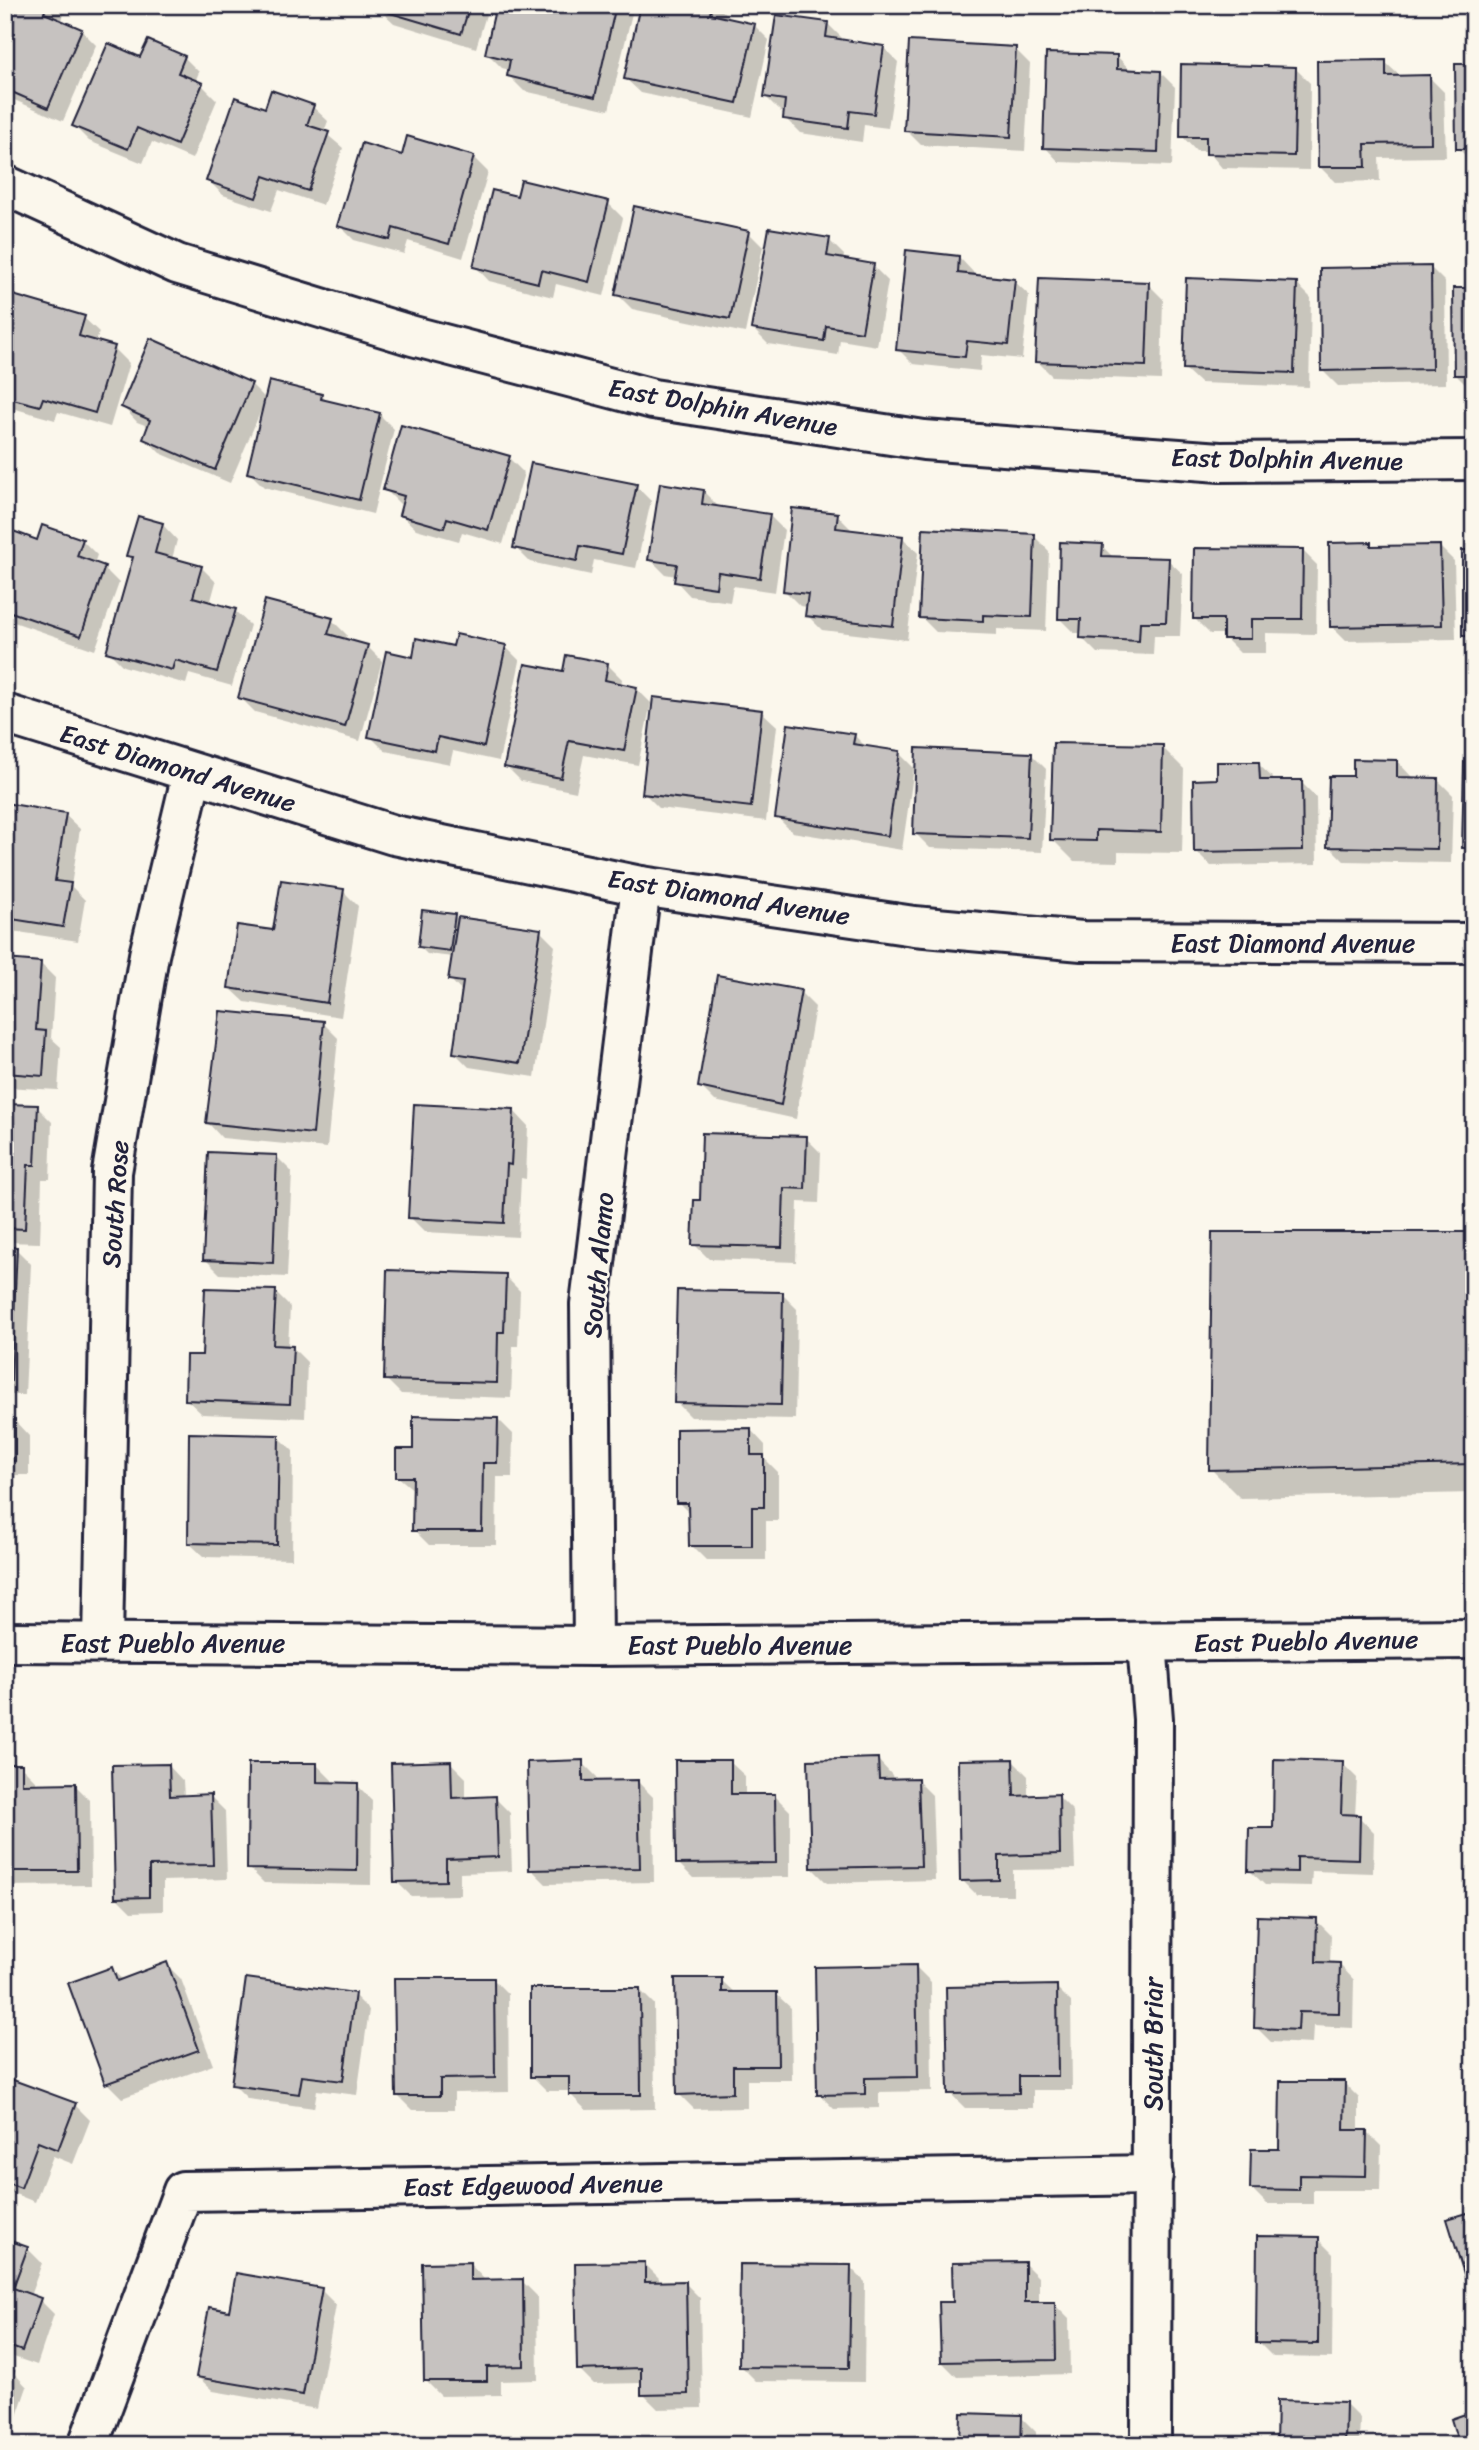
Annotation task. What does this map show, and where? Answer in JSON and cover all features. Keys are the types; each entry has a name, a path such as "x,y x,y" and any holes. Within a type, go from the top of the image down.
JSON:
{"street":[{"name":"East Dolphin Avenue","path":"5,186 177,264 413,336 653,399 924,440 1220,462 1474,460"},
{"name":"East Diamond Avenue","path":"5,714 394,835 641,886 914,926 1082,941 1474,943"},
{"name":"South Rose","path":"103,1642 112,1172 149,955 192,774"},
{"name":"South Alamo","path":"593,1646 590,1304 641,886"},
{"name":"East Pueblo Avenue","path":"5,1642 593,1646 1474,1639"},
{"name":"South Briar","path":"1147,1643 1153,1719 1151,2445"},
{"name":"East Edgewood Avenue","path":"88,2445 183,2192 1153,2175"}],"building":[{"path":"5,5 47,5 44,13 82,29 48,108 5,89"},
{"path":"378,5 470,5 461,34 377,9"},
{"path":"496,5 616,5 595,97 507,76 510,60 485,54"},
{"path":"640,5 712,5 710,14 755,24 737,103 624,79"},
{"path":"776,15 828,22 826,37 884,46 874,114 850,111 848,128 783,119 785,100 764,97"},
{"path":"148,40 185,56 178,73 203,83 177,145 137,128 128,149 72,126 108,43 140,57"},
{"path":"909,41 1016,47 1011,137 904,131"},
{"path":"1046,53 1117,55 1117,69 1161,71 1158,152 1043,148"},
{"path":"1386,60 1386,76 1430,75 1431,143 1365,144 1366,167 1318,167 1317,61"},
{"path":"1181,64 1296,67 1294,156 1206,154 1206,137 1180,137"},
{"path":"1455,64 1474,64 1474,149 1456,149"},
{"path":"271,90 314,105 307,125 329,132 308,191 264,176 256,198 206,181 235,97 265,108"},
{"path":"407,136 474,156 449,244 393,228 390,240 337,226 362,143 402,155"},
{"path":"521,180 609,201 589,282 541,270 538,283 473,267 492,190 517,196"},
{"path":"634,206 749,231 730,319 615,295"},
{"path":"769,228 830,238 827,256 874,264 862,332 826,326 824,341 751,329"},
{"path":"906,250 959,256 958,273 1015,279 1008,345 967,341 965,357 896,350"},
{"path":"1431,266 1432,369 1321,371 1320,268"},
{"path":"1039,278 1149,282 1146,366 1035,362"},
{"path":"1186,278 1297,282 1294,373 1183,369"},
{"path":"1453,288 1474,288 1474,375 1454,375"},
{"path":"13,295 85,316 79,336 115,346 95,413 43,398 40,406 5,397 5,322"},
{"path":"150,338 252,383 215,470 143,439 150,420 121,407"},
{"path":"269,381 322,394 321,399 380,413 359,500 247,473"},
{"path":"401,425 510,456 488,530 447,518 444,528 399,515 404,496 383,490"},
{"path":"531,463 637,484 622,554 580,546 577,561 513,548"},
{"path":"660,483 704,490 702,504 770,514 760,578 718,572 716,588 674,582 677,564 648,560"},
{"path":"792,508 838,513 836,528 903,536 893,626 805,616 808,594 783,591"},
{"path":"138,516 163,523 155,553 202,566 193,597 236,609 217,672 175,660 172,670 106,652 133,557 126,556"},
{"path":"42,525 83,539 77,556 105,566 81,636 5,610 5,528 37,540"},
{"path":"923,528 1035,534 1032,617 983,615 983,621 919,618"},
{"path":"1060,542 1103,544 1102,556 1169,558 1166,622 1140,622 1139,641 1080,638 1081,619 1058,619"},
{"path":"1371,542 1371,546 1440,545 1442,625 1330,627 1329,543"},
{"path":"1194,548 1303,549 1302,619 1251,619 1251,639 1223,639 1223,619 1193,619"},
{"path":"1462,550 1474,550 1474,636 1462,636"},
{"path":"265,600 333,618 328,634 368,645 345,727 238,698"},
{"path":"456,634 506,645 484,747 438,737 435,751 368,737 386,651 413,657 416,638 453,646"},
{"path":"566,655 608,663 605,680 637,687 624,751 569,741 561,778 504,767 525,664 563,671"},
{"path":"653,697 762,710 751,807 642,794"},
{"path":"788,724 855,734 853,744 900,751 888,836 775,818"},
{"path":"1053,743 1163,745 1161,832 1096,830 1096,841 1050,840"},
{"path":"916,748 1032,753 1028,838 913,834"},
{"path":"1353,759 1397,760 1397,777 1438,778 1437,849 1327,847 1329,776 1353,776"},
{"path":"1217,762 1259,762 1260,780 1302,780 1303,850 1194,852 1193,780 1217,779"},
{"path":"1464,762 1474,762 1474,848 1462,848"},
{"path":"5,803 66,813 55,881 71,883 63,927 5,918"},
{"path":"281,880 344,889 327,1003 228,988 237,925 273,930"},
{"path":"422,910 455,914 450,951 418,947"},
{"path":"458,917 541,929 520,1063 453,1053 463,982 448,980"},
{"path":"5,959 41,962 36,1030 46,1031 43,1076 5,1073"},
{"path":"717,975 801,990 781,1105 698,1087"},
{"path":"220,1011 324,1021 313,1134 206,1123"},
{"path":"5,1104 38,1105 35,1165 28,1165 25,1229 5,1228"},
{"path":"414,1104 514,1109 511,1165 507,1164 504,1223 408,1218"},
{"path":"702,1133 807,1136 805,1189 784,1188 782,1247 692,1245 694,1200 700,1200"},
{"path":"208,1152 277,1155 273,1263 203,1260"},
{"path":"1473,1223 1474,1464 1209,1470 1212,1232 1473,1232"},
{"path":"5,1247 17,1247 11,1381 5,1381"},
{"path":"387,1270 506,1274 504,1332 498,1332 497,1383 384,1380"},
{"path":"205,1288 276,1290 273,1345 293,1346 290,1404 185,1400 186,1355 202,1355"},
{"path":"677,1290 783,1292 781,1405 674,1403"},
{"path":"413,1416 498,1418 497,1463 483,1463 482,1531 412,1531 413,1477 396,1477 396,1449 413,1449"},
{"path":"5,1419 15,1419 15,1461 5,1461"},
{"path":"751,1428 751,1455 764,1455 764,1507 752,1507 752,1546 689,1546 688,1503 676,1503 676,1429"},
{"path":"189,1433 279,1435 277,1545 188,1543"},
{"path":"878,1758 879,1779 918,1778 921,1866 811,1868 808,1760"},
{"path":"1013,1759 1014,1796 1059,1794 1060,1854 999,1856 999,1880 960,1881 958,1760"},
{"path":"1274,1759 1343,1761 1341,1814 1360,1815 1359,1859 1297,1857 1297,1872 1248,1871 1249,1828 1273,1828"},
{"path":"583,1760 583,1781 638,1780 640,1868 529,1870 527,1762"},
{"path":"675,1760 731,1760 731,1794 775,1794 776,1863 676,1864"},
{"path":"451,1761 452,1798 496,1796 498,1857 446,1859 446,1881 394,1882 391,1763"},
{"path":"248,1763 317,1763 317,1782 358,1783 357,1871 247,1869"},
{"path":"5,1764 22,1764 22,1784 76,1783 77,1871 5,1871"},
{"path":"169,1764 170,1796 211,1794 213,1865 149,1866 149,1897 115,1898 112,1765"},
{"path":"1257,1916 1317,1918 1316,1962 1340,1963 1339,2013 1299,2012 1298,2030 1254,2028"},
{"path":"167,1962 199,2050 105,2084 68,1983 112,1967 117,1981"},
{"path":"916,1965 918,2077 865,2078 865,2094 817,2095 815,1967"},
{"path":"246,1978 355,1993 343,2081 302,2076 299,2094 231,2085"},
{"path":"394,1978 494,1978 495,2078 440,2079 440,2096 396,2096"},
{"path":"675,1978 722,1978 722,1992 777,1992 778,2066 733,2066 733,2093 677,2095"},
{"path":"1057,1985 1058,2076 1019,2076 1019,2093 948,2094 946,1987"},
{"path":"530,1988 640,1988 641,2095 569,2095 569,2077 530,2077"},
{"path":"5,2077 76,2103 58,2150 38,2142 21,2188 5,2182"},
{"path":"1280,2081 1345,2081 1344,2130 1367,2130 1366,2176 1299,2175 1299,2190 1250,2189 1251,2149 1279,2149"},
{"path":"1474,2211 1474,2306 1447,2219"},
{"path":"1257,2236 1319,2237 1318,2344 1256,2343"},
{"path":"5,2239 28,2247 13,2288 41,2298 22,2351 5,2345"},
{"path":"470,2262 470,2280 523,2279 524,2366 487,2367 487,2381 424,2381 422,2263"},
{"path":"645,2262 645,2282 686,2281 688,2394 641,2395 641,2368 577,2370 575,2263"},
{"path":"1025,2262 1025,2302 1055,2302 1056,2360 941,2362 939,2302 953,2302 952,2263"},
{"path":"740,2264 851,2265 849,2368 739,2367"},
{"path":"236,2273 322,2288 303,2395 196,2377 209,2307 229,2311"},
{"path":"5,2368 14,2371 5,2395"},
{"path":"1277,2400 1346,2402 1345,2445 1276,2445"},
{"path":"1474,2411 1474,2445 1459,2445 1451,2419"},
{"path":"961,2413 1022,2415 1021,2445 960,2445"}]}
